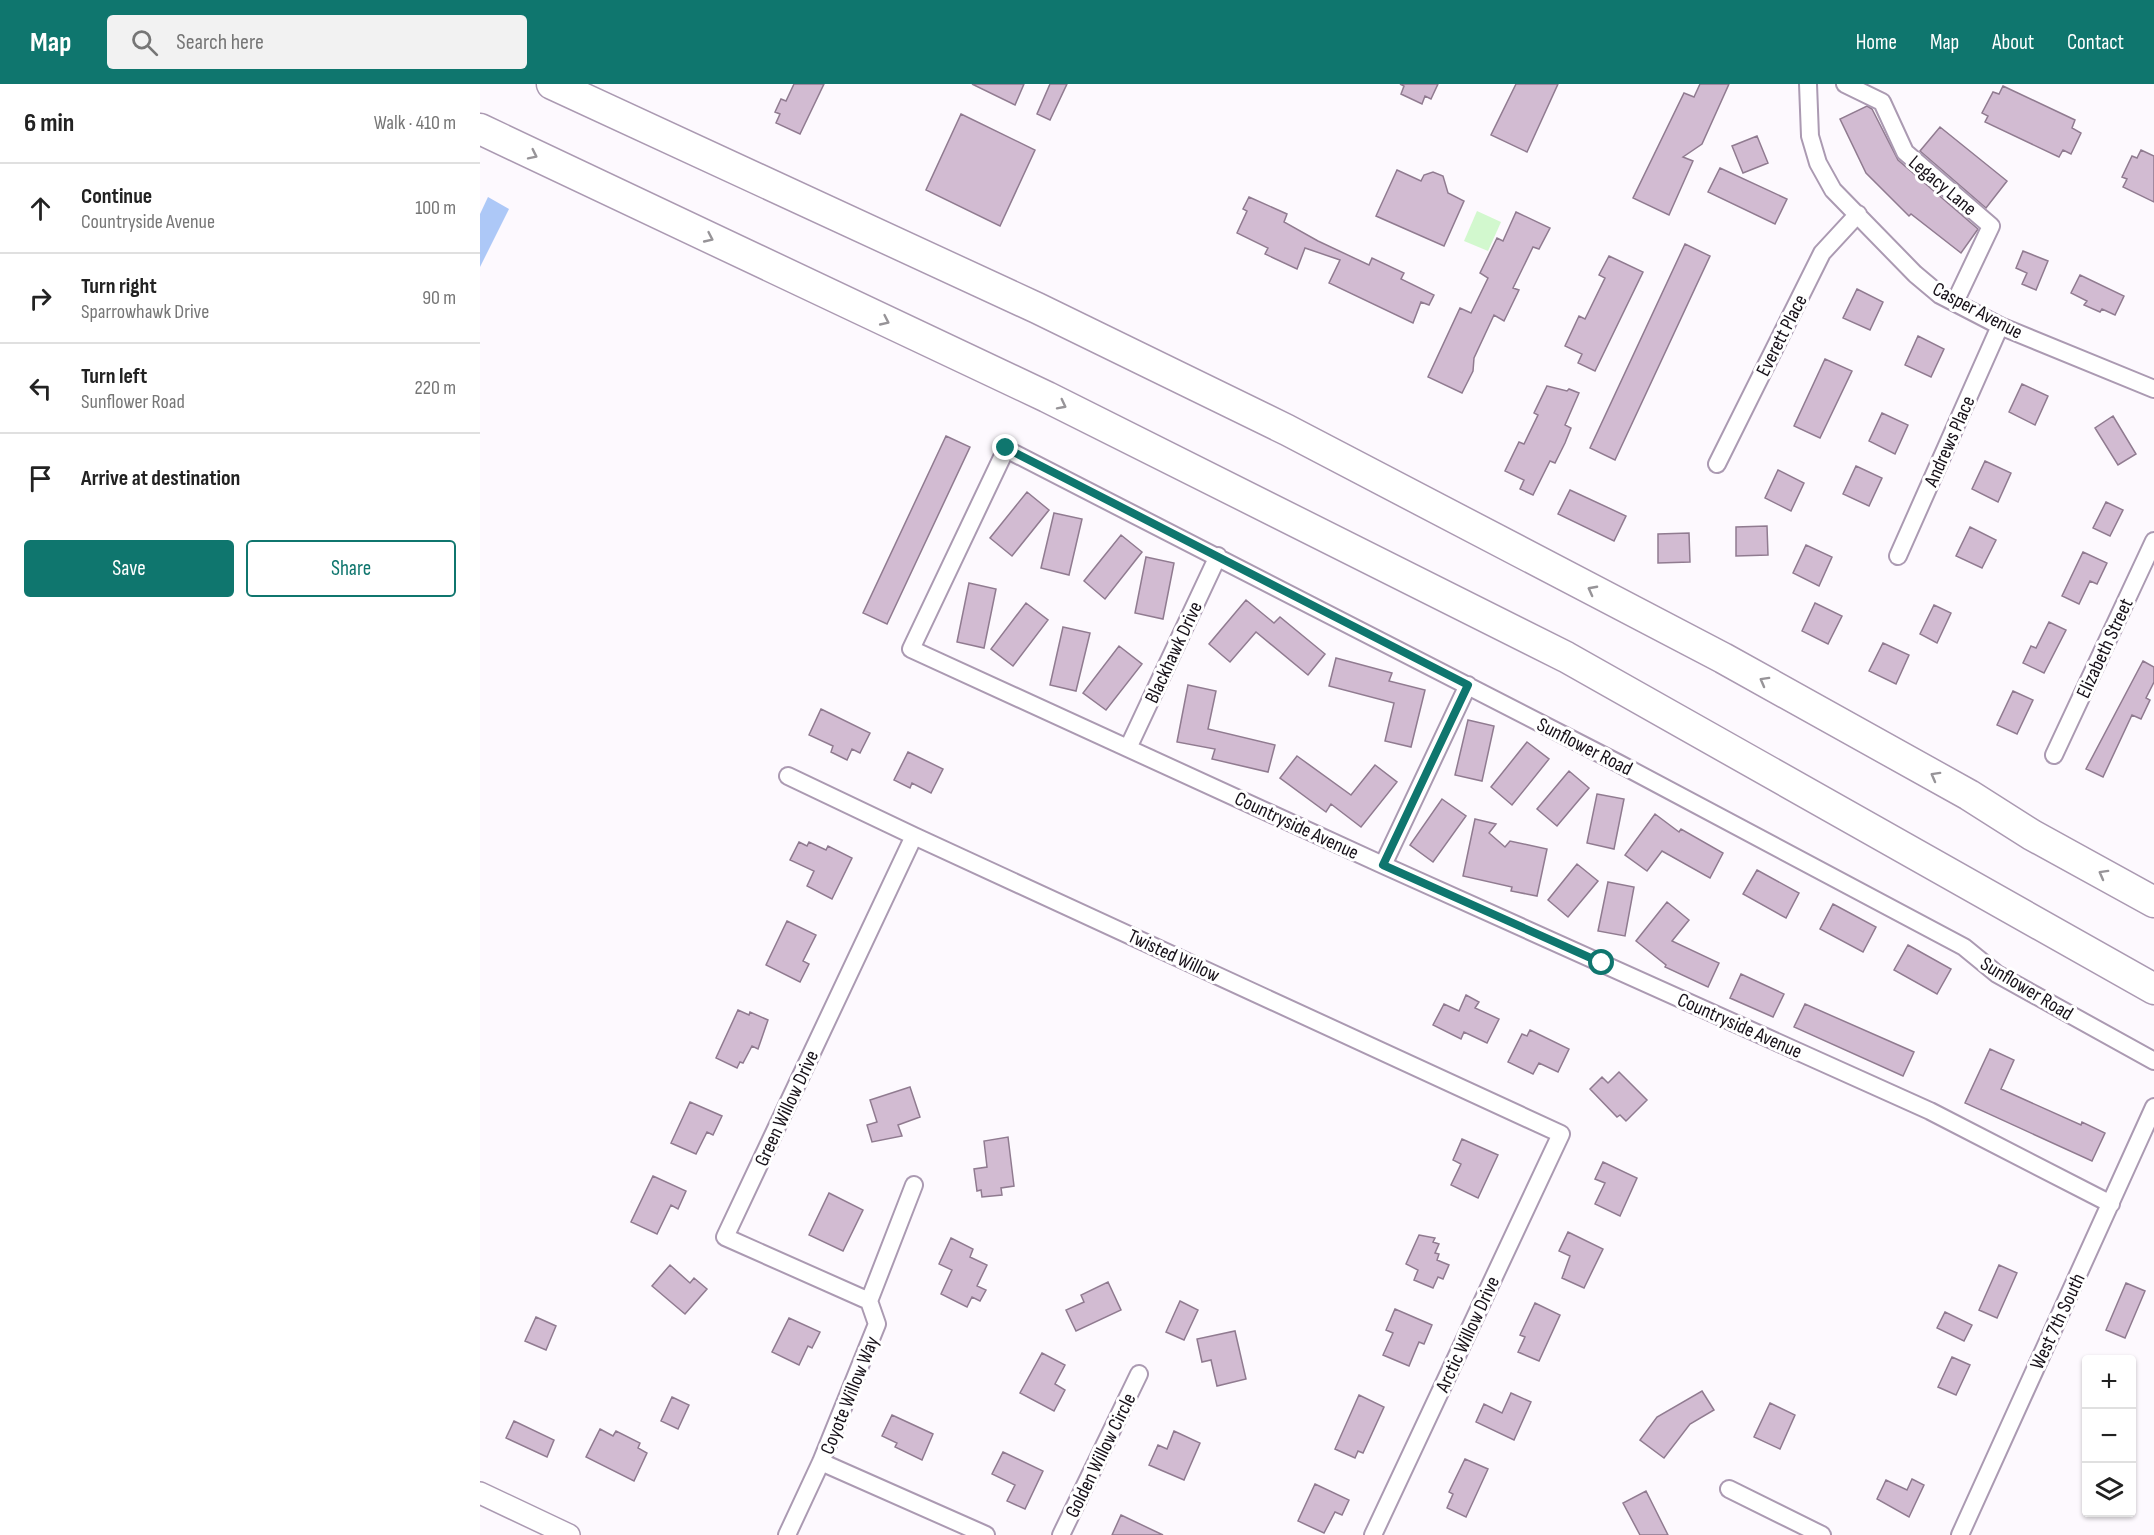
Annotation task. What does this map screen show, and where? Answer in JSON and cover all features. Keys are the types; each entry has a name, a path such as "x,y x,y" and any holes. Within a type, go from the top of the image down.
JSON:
{"highway":[{"path":"552,84 1037,308 1287,430 1734,664 1969,795 2032,835 2154,902"},
{"path":"480,129 1047,397 1566,657 2154,989"}],"street":[{"name":"Casper Avenue","path":"1808,84 1810,136 1818,163 1833,190 1915,274 1940,295 2000,326 2154,389"},
{"name":"Legacy Lane","path":"1845,84 1882,102 1905,152 1991,226 1955,302"},
{"name":"Everett Place","path":"1717,464 1822,253 1858,214"},
{"name":"Andrews Place","path":"1898,556 2000,326"},
{"name":"Sunflower Road","path":"1006,448 1468,685 1964,947 1996,974 2154,1061"},
{"name":"Countryside Avenue","path":"1006,448 911,649 1383,865 1930,1111 2110,1204"},
{"name":"Elizabeth Street","path":"2054,755 2154,540"},
{"name":"Blackhawk Drive","path":"1128,748 1218,556"},
{"path":"1383,865 1468,685"},
{"name":"Twisted Willow","path":"788,776 1561,1134"},
{"name":"Green Willow Drive","path":"869,1301 725,1237 914,836"},
{"name":"West 7th South","path":"1960,1535 2154,1107"},
{"name":"Arctic Willow Drive","path":"1373,1535 1561,1134"},
{"path":"869,1301 914,1185"},
{"name":"Coyote Willow Way","path":"787,1535 821,1462 877,1324 869,1301"},
{"name":"Golden Willow Circle","path":"1061,1535 1139,1374"},
{"path":"821,1462 986,1535"},
{"path":"1729,1489 1822,1535"},
{"path":"480,1493 569,1535"}],"green space":[{"path":"1477,211 1501,222 1488,251 1464,241"}],"water":[{"path":"488,197 509,209 480,267 480,214"}],"building":[{"path":"794,84 824,84 800,134 776,123 780,114 775,112 781,99 786,101"},
{"path":"972,84 1024,84 1015,105"},
{"path":"1050,84 1067,84 1050,120 1037,114"},
{"path":"1400,84 1438,84 1431,99 1425,96 1422,104 1401,94 1404,86"},
{"path":"1516,84 1558,84 1527,152 1491,135"},
{"path":"1700,84 1729,84 1702,144 1683,157 1693,161 1669,215 1633,198 1684,93 1694,97"},
{"path":"2003,86 2075,120 2072,128 2081,133 2071,154 2063,150 2059,157 1985,122 1988,116 1982,113 1993,92 1999,94"},
{"path":"1867,106 1872,109 1898,160 1978,229 1961,253 1911,214 1909,216 1866,173 1840,119"},
{"path":"961,114 1035,150 1000,226 926,190"},
{"path":"1940,127 2007,181 1986,208 1920,151"},
{"path":"1757,136 1768,163 1743,173 1732,146"},
{"path":"2141,150 2154,156 2154,202 2123,187 2127,179 2122,177 2132,156 2137,158"},
{"path":"1720,168 1787,199 1775,224 1708,192"},
{"path":"1397,170 1421,181 1424,175 1433,172 1443,176 1448,193 1464,201 1444,246 1376,216"},
{"path":"1249,197 1287,214 1284,222 1318,241 1369,265 1372,258 1404,273 1401,279 1434,295 1429,305 1421,302 1413,323 1329,283 1340,260 1305,248 1297,269 1265,254 1268,248 1237,233 1247,211 1243,209"},
{"path":"1516,212 1550,228 1539,249 1533,247 1513,288 1519,290 1504,321 1494,315 1474,358 1473,371 1462,393 1428,377 1460,308 1471,313 1488,278 1480,273 1497,238 1503,241"},
{"path":"1685,244 1710,256 1615,460 1590,448"},
{"path":"2023,251 2048,261 2036,290 2022,284 2027,273 2016,268"},
{"path":"1609,256 1643,272 1595,371 1578,363 1582,354 1565,346 1579,316 1585,319 1605,278 1599,275"},
{"path":"2080,275 2124,296 2115,315 2084,305 2087,301 2071,293"},
{"path":"1857,289 1883,302 1870,330 1843,318"},
{"path":"1918,336 1944,349 1931,377 1905,365"},
{"path":"1825,359 1852,371 1820,438 1794,426"},
{"path":"2022,384 2048,396 2035,425 2009,412"},
{"path":"1547,386 1579,393 1565,425 1571,428 1565,443 1555,463 1550,461 1533,495 1520,489 1524,480 1505,471 1519,442 1524,444 1538,415 1534,413"},
{"path":"1882,413 1908,425 1895,454 1869,441"},
{"path":"2113,416 2136,454 2118,465 2095,428"},
{"path":"946,436 970,447 887,624 863,613"},
{"path":"1985,461 2011,473 1998,502 1972,489"},
{"path":"1856,466 1882,478 1869,506 1843,494"},
{"path":"1778,470 1804,483 1791,511 1765,498"},
{"path":"1570,490 1626,516 1614,541 1558,514"},
{"path":"1027,492 1049,510 1012,556 990,538"},
{"path":"2106,502 2123,510 2110,536 2093,528"},
{"path":"1054,513 1082,519 1069,575 1041,568"},
{"path":"1767,526 1768,555 1736,556 1736,527"},
{"path":"1970,527 1996,540 1982,568 1956,556"},
{"path":"1689,533 1690,562 1658,563 1658,534"},
{"path":"1121,535 1142,552 1105,599 1084,581"},
{"path":"1806,545 1832,557 1819,586 1793,573"},
{"path":"2083,552 2107,563 2097,584 2090,581 2079,604 2062,596"},
{"path":"1146,557 1174,563 1163,619 1135,613"},
{"path":"969,583 996,589 984,648 957,642"},
{"path":"1246,600 1274,623 1280,617 1325,654 1308,675 1256,632 1230,662 1209,644"},
{"path":"1026,603 1048,620 1013,666 991,649"},
{"path":"1815,603 1842,616 1828,644 1802,631"},
{"path":"1934,605 1951,613 1937,643 1920,634"},
{"path":"2049,622 2066,630 2044,673 2023,663 2031,646 2036,648"},
{"path":"1063,627 1090,633 1076,691 1050,685"},
{"path":"1883,643 1909,655 1896,684 1869,671"},
{"path":"1119,646 1142,664 1106,710 1083,693"},
{"path":"1336,658 1392,673 1389,681 1425,690 1411,747 1385,741 1394,703 1329,686"},
{"path":"2143,661 2154,667 2154,682 2146,698 2150,700 2141,719 2132,715 2103,777 2086,769"},
{"path":"1188,685 1216,691 1208,729 1275,745 1268,772 1212,759 1215,749 1177,742"},
{"path":"2013,691 2033,700 2017,734 1997,725"},
{"path":"821,709 870,733 860,753 852,749 847,760 831,752 833,746 809,735"},
{"path":"1468,720 1494,726 1482,781 1455,775"},
{"path":"1527,742 1549,759 1512,805 1491,787"},
{"path":"908,752 943,769 931,793 912,783 910,788 894,780"},
{"path":"1297,756 1351,795 1375,765 1397,782 1361,827 1331,804 1326,812 1280,778"},
{"path":"1569,771 1589,788 1557,826 1537,809"},
{"path":"1597,794 1624,799 1614,849 1587,843"},
{"path":"1442,799 1466,816 1433,862 1410,845"},
{"path":"1655,814 1679,832 1681,829 1723,853 1710,878 1662,851 1647,871 1625,855"},
{"path":"1475,819 1496,824 1489,833 1505,847 1510,841 1547,849 1537,896 1511,891 1512,887 1463,876"},
{"path":"799,842 807,846 809,842 826,850 828,846 852,858 832,899 807,886 814,871 790,860"},
{"path":"1577,864 1598,881 1568,917 1548,900"},
{"path":"1757,870 1799,893 1786,918 1743,894"},
{"path":"1608,882 1634,887 1625,936 1598,931"},
{"path":"1667,902 1689,920 1672,941 1719,963 1708,987 1665,967 1666,965 1636,941"},
{"path":"1833,904 1876,927 1863,952 1820,929"},
{"path":"787,921 816,935 803,961 809,964 800,982 766,965"},
{"path":"1908,945 1951,969 1937,994 1894,970"},
{"path":"1741,974 1784,994 1773,1017 1730,998"},
{"path":"1466,995 1479,1002 1475,1008 1499,1019 1487,1043 1464,1032 1461,1039 1433,1025 1444,1004 1459,1011"},
{"path":"1805,1004 1914,1052 1903,1076 1794,1027"},
{"path":"738,1010 749,1015 750,1012 768,1020 758,1049 752,1046 743,1063 740,1062 737,1068 716,1058"},
{"path":"1530,1030 1569,1049 1558,1072 1539,1063 1533,1074 1508,1062 1522,1034 1527,1036"},
{"path":"1990,1049 2014,1060 2001,1089 2081,1125 2082,1122 2105,1133 2092,1161 1965,1103"},
{"path":"1619,1072 1647,1100 1626,1121 1620,1115 1617,1117 1590,1089 1602,1077 1608,1083"},
{"path":"910,1087 920,1117 898,1125 902,1136 872,1142 867,1125 877,1122 870,1100"},
{"path":"690,1102 722,1116 713,1135 707,1132 696,1154 671,1143"},
{"path":"1008,1137 1014,1186 1001,1188 1002,1195 982,1197 981,1190 977,1191 974,1169 987,1167 984,1141"},
{"path":"1462,1139 1498,1155 1478,1198 1451,1185 1461,1164 1453,1160"},
{"path":"1603,1162 1637,1178 1620,1216 1595,1204 1605,1183 1595,1179"},
{"path":"653,1176 686,1191 678,1209 671,1205 657,1234 631,1222"},
{"path":"829,1193 863,1210 843,1251 809,1235"},
{"path":"1568,1232 1603,1249 1584,1288 1562,1278 1570,1256 1559,1251"},
{"path":"1419,1235 1435,1238 1433,1242 1439,1244 1435,1253 1439,1254 1437,1260 1449,1265 1443,1279 1438,1277 1433,1288 1414,1280 1418,1270 1406,1264"},
{"path":"951,1238 973,1249 970,1257 987,1265 977,1286 986,1290 980,1301 972,1297 967,1307 941,1294 952,1270 939,1264"},
{"path":"670,1265 690,1283 694,1278 707,1289 685,1314 652,1286"},
{"path":"1999,1265 2017,1273 1997,1318 1979,1310"},
{"path":"1108,1282 1121,1310 1076,1331 1066,1310 1084,1302 1081,1295"},
{"path":"2126,1283 2145,1291 2125,1338 2106,1330"},
{"path":"1180,1301 1198,1310 1184,1340 1166,1332"},
{"path":"1535,1303 1560,1315 1539,1361 1518,1352 1525,1337 1520,1335"},
{"path":"1395,1309 1432,1325 1424,1344 1419,1342 1409,1366 1383,1355 1393,1333 1386,1330"},
{"path":"1945,1312 1972,1325 1964,1341 1937,1328"},
{"path":"536,1317 556,1326 546,1350 525,1341"},
{"path":"789,1318 820,1332 812,1348 808,1346 799,1365 772,1352"},
{"path":"1235,1331 1246,1379 1217,1386 1211,1360 1202,1362 1197,1339"},
{"path":"1042,1353 1065,1365 1055,1384 1065,1390 1054,1411 1020,1393"},
{"path":"1952,1357 1970,1365 1956,1395 1938,1387"},
{"path":"1702,1391 1714,1410 1690,1424 1664,1458 1640,1440 1657,1417"},
{"path":"1511,1393 1531,1402 1514,1440 1476,1422 1484,1404 1502,1413"},
{"path":"1359,1395 1384,1407 1363,1453 1358,1451 1355,1458 1335,1449"},
{"path":"672,1397 689,1405 678,1429 661,1421"},
{"path":"1770,1403 1795,1415 1780,1449 1754,1437"},
{"path":"892,1415 933,1434 922,1460 895,1447 897,1443 882,1436"},
{"path":"514,1421 554,1440 547,1457 506,1438"},
{"path":"600,1429 613,1436 616,1431 640,1443 638,1448 647,1453 634,1481 586,1457"},
{"path":"1174,1431 1200,1443 1184,1480 1149,1465 1158,1445 1167,1449"},
{"path":"1003,1452 1043,1471 1025,1509 1007,1501 1015,1485 992,1474"},
{"path":"1465,1459 1488,1469 1466,1517 1447,1508 1453,1494 1449,1492"},
{"path":"1912,1479 1924,1485 1909,1517 1877,1499 1886,1480 1907,1490"},
{"path":"1315,1484 1349,1500 1342,1515 1335,1512 1324,1533 1298,1521"},
{"path":"1646,1491 1668,1535 1640,1535 1623,1503"},
{"path":"1121,1515 1163,1535 1112,1535"}],"route":[{"path":"1006,448 1468,685 1383,865 1602,963"}]}
